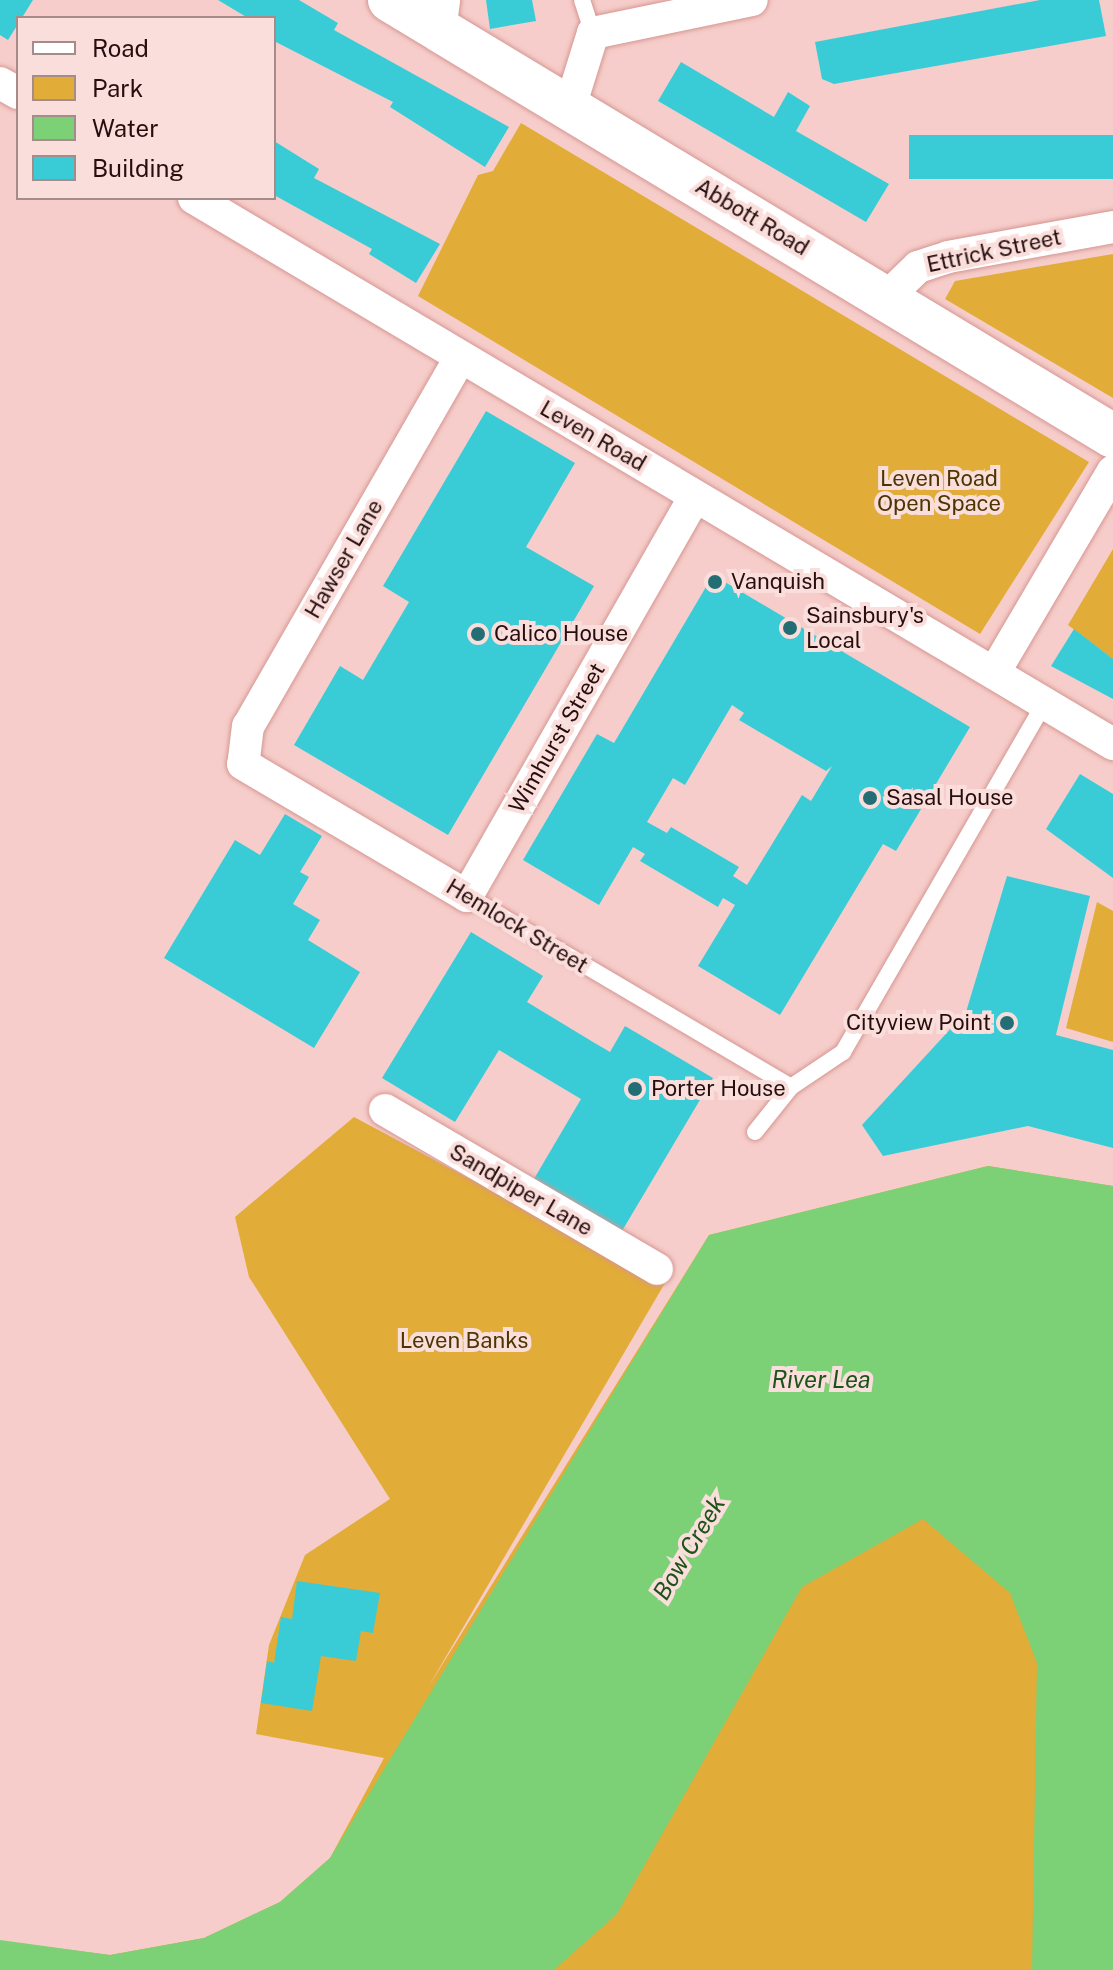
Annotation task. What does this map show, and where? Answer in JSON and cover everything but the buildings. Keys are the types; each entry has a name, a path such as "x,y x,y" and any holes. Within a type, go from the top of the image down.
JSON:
{"main road":[{"name":"Abbott Road","path":"390,0 442,15 569,110 887,297 1113,436"}],"street":[{"path":"569,110 593,33 743,1"},
{"name":"Leven Road","path":"197,200 1113,744"},
{"name":"Ettrick Street","path":"887,297 918,267 948,257 1113,227"},
{"name":"Hawser Lane","path":"243,764 248,726 460,358"},
{"path":"994,673 1113,471"},
{"name":"Wimhurst Street","path":"467,896 695,496"},
{"name":"Hemlock Street","path":"243,764 467,896"},
{"name":"Sandpiper Lane","path":"385,1110 657,1269"}],"lane":[{"path":"582,0 593,33"},
{"path":"755,1132 791,1087 843,1052 1045,702"},
{"name":"Hemlock Street","path":"467,896 791,1087"}],"green space":[{"name":"Leven Road Open Space","path":"521,123 1089,462 980,634 418,296 478,175 493,171"},
{"path":"1113,254 1113,398 945,299 955,281"},
{"path":"1113,549 1113,659 1068,625"},
{"path":"1097,902 1113,911 1113,1042 1066,1028"},
{"name":"Leven Banks","path":"354,1117 665,1283 427,1689 709,1235 988,1166 1113,1186 276,1949 0,1970 0,1941 110,1955 204,1938 280,1902 330,1858 384,1758 256,1734 269,1645 305,1555 390,1499 249,1277 235,1217"},
{"path":"1011,1453 1104,1970 467,1970 709,1606"}],"water":[{"name":"River Lea","path":"988,1166 1113,1186 1113,1970 1032,1970 1037,1663 1010,1593 923,1519 802,1587 617,1914 554,1970 0,1970 0,1940 110,1955 204,1938 280,1902 330,1858 709,1235"}],"place":[{"name":"Vanquish","path":"715,582"},
{"name":"Sainsbury's Local","path":"790,628"},
{"name":"Calico House","path":"478,634"},
{"name":"Sasal House","path":"870,798"},
{"name":"Cityview Point","path":"1007,1023"},
{"name":"Porter House","path":"635,1089"}],"water label":[{"name":"Bow Creek","path":"689,1548"}]}
